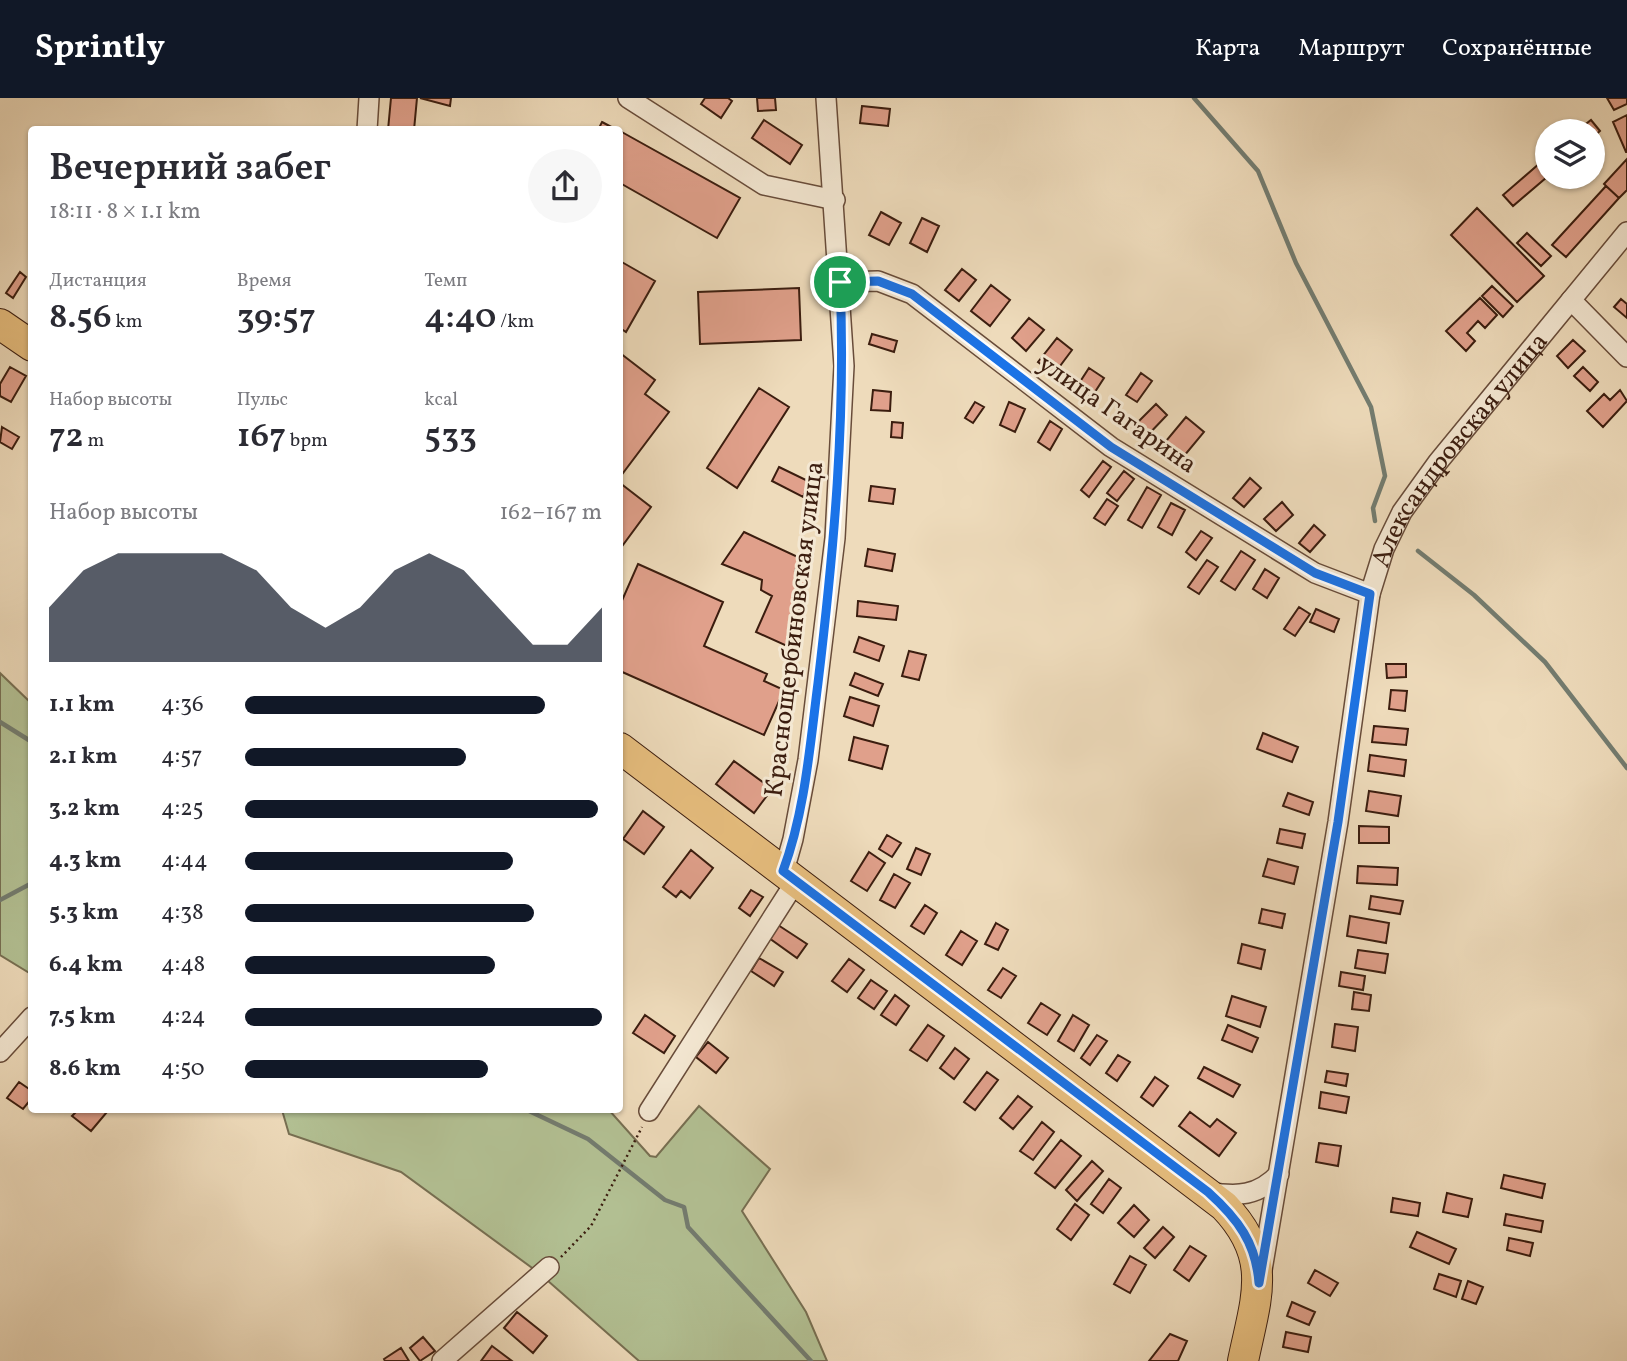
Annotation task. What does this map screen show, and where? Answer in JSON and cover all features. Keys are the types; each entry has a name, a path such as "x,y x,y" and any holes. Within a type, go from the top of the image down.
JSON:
{"main road":[{"path":"0,324 28,343"},
{"path":"623,750 1208,1192 1247,1234 1258,1263 1259,1283"},
{"name":"Александровская улица","path":"1243,1361 1259,1283"}],"street":[{"path":"367,126 369,98"},
{"path":"628,98 764,185 835,200"},
{"name":"Краснощербиновская улица","path":"649,1111 790,876 793,839 808,760 835,538 844,366 835,200 825,98"},
{"name":"Александровская улица","path":"1259,1283 1338,822 1370,594 1384,549 1402,512 1478,411 1627,232"},
{"name":"улица Гагарина","path":"840,282 878,281 912,294 1111,447 1315,573 1370,594"},
{"path":"1571,300 1627,357"},
{"path":"0,1052 28,1021"},
{"path":"1208,1192 1240,1196 1254,1193 1279,1174"},
{"path":"442,1361 550,1267"}],"path":[{"path":"550,1267 591,1226 629,1156 649,1111"}],"green space":[{"path":"0,673 28,700 28,972 0,955"},
{"path":"699,1106 770,1169 742,1211 806,1312 827,1361 639,1361 539,1273 401,1172 289,1134 283,1113 612,1113 650,1156 656,1157"}],"building":[{"path":"391,98 417,98 414,126 388,126"},
{"path":"420,98 451,98 450,106"},
{"path":"705,98 728,98 732,101 721,118 701,104"},
{"path":"757,98 775,98 776,110 758,111"},
{"path":"1607,98 1627,98 1627,104 1614,110"},
{"path":"862,106 890,109 888,126 860,123"},
{"path":"1627,115 1627,152 1626,152 1613,122"},
{"path":"764,120 802,145 790,164 752,138"},
{"path":"623,133 740,198 717,238 623,185"},
{"path":"1627,159 1627,190 1619,198 1605,183"},
{"path":"1535,167 1535,187 1513,206 1503,195"},
{"path":"1605,187 1619,198 1566,257 1552,245"},
{"path":"1477,208 1544,276 1517,302 1451,235"},
{"path":"881,212 901,223 889,245 869,235"},
{"path":"922,218 939,226 927,252 910,243"},
{"path":"1527,233 1551,256 1541,266 1517,243"},
{"path":"623,263 655,281 626,332 623,330"},
{"path":"962,269 976,280 959,301 945,290"},
{"path":"20,272 26,277 13,298 6,293"},
{"path":"991,285 1010,300 990,326 971,311"},
{"path":"1492,286 1513,306 1503,317 1482,296"},
{"path":"799,288 801,340 700,344 698,292"},
{"path":"1480,298 1497,315 1485,328 1478,321 1467,333 1475,341 1466,351 1446,331"},
{"path":"1621,299 1627,304 1627,318 1614,307"},
{"path":"1029,318 1044,330 1026,351 1012,338"},
{"path":"872,334 897,341 894,352 869,344"},
{"path":"1057,338 1072,350 1054,374 1038,362"},
{"path":"1573,340 1585,351 1568,368 1557,356"},
{"path":"623,355 655,380 645,394 669,412 623,473"},
{"path":"10,367 26,376 11,402 0,396 0,384"},
{"path":"1583,367 1598,382 1590,391 1574,376"},
{"path":"1089,368 1104,378 1091,398 1076,388"},
{"path":"1141,373 1152,381 1137,402 1126,395"},
{"path":"759,388 789,407 737,488 707,468"},
{"path":"873,390 891,392 890,411 871,410"},
{"path":"1620,390 1627,401 1603,427 1587,411 1604,394 1610,400"},
{"path":"975,402 984,407 973,423 965,418"},
{"path":"1009,402 1025,409 1015,432 1000,425"},
{"path":"1156,404 1167,415 1146,437 1134,426"},
{"path":"1186,417 1204,432 1179,462 1161,447"},
{"path":"1050,421 1062,429 1050,450 1038,442"},
{"path":"892,422 903,423 902,438 891,437"},
{"path":"2,427 19,437 12,449 0,442"},
{"path":"1103,461 1111,467 1089,497 1081,490"},
{"path":"779,467 810,482 803,497 772,481"},
{"path":"1124,471 1134,479 1117,501 1107,493"},
{"path":"1250,478 1261,488 1244,507 1233,498"},
{"path":"623,485 651,507 623,545"},
{"path":"871,486 895,489 893,504 869,501"},
{"path":"1147,487 1161,495 1142,528 1128,520"},
{"path":"1107,499 1118,506 1105,525 1094,518"},
{"path":"1282,502 1293,515 1276,531 1264,519"},
{"path":"1171,503 1185,510 1172,535 1158,527"},
{"path":"1314,525 1325,535 1310,552 1299,543"},
{"path":"1201,531 1212,538 1196,560 1186,552"},
{"path":"744,532 800,558 795,571 809,581 787,646 756,632 772,596 761,590 762,580 722,564"},
{"path":"868,549 895,554 892,571 865,566"},
{"path":"1241,551 1255,560 1235,590 1221,581"},
{"path":"1207,560 1218,567 1199,594 1188,587"},
{"path":"638,564 723,602 704,646 767,674 764,681 784,690 764,735 623,672 623,598"},
{"path":"1265,569 1279,578 1267,598 1253,589"},
{"path":"858,601 898,606 896,620 857,616"},
{"path":"1299,607 1310,614 1295,636 1284,629"},
{"path":"1316,609 1339,619 1334,632 1310,622"},
{"path":"859,637 884,646 879,661 854,652"},
{"path":"909,651 926,655 919,680 902,676"},
{"path":"1386,664 1406,664 1406,677 1387,678"},
{"path":"855,673 883,684 878,696 850,685"},
{"path":"1391,690 1407,691 1405,711 1389,709"},
{"path":"850,697 879,706 873,726 844,716"},
{"path":"1374,726 1408,729 1406,745 1372,742"},
{"path":"1263,733 1298,747 1292,762 1257,749"},
{"path":"854,737 888,746 882,769 849,760"},
{"path":"1370,755 1406,760 1404,776 1368,771"},
{"path":"734,761 772,789 754,813 716,784"},
{"path":"1369,791 1401,796 1398,816 1366,811"},
{"path":"1288,793 1313,802 1309,815 1283,806"},
{"path":"643,811 664,827 644,854 623,839"},
{"path":"1359,826 1389,827 1389,843 1359,843"},
{"path":"1280,829 1305,834 1302,848 1277,843"},
{"path":"887,835 901,843 892,857 879,849"},
{"path":"916,848 930,854 921,875 907,869"},
{"path":"691,850 713,868 690,898 681,891 676,897 663,887"},
{"path":"869,852 885,863 867,891 851,881"},
{"path":"1268,859 1298,867 1294,884 1263,876"},
{"path":"1358,866 1398,868 1397,885 1357,883"},
{"path":"894,874 910,883 895,908 880,900"},
{"path":"751,890 763,897 750,916 739,908"},
{"path":"1371,896 1403,901 1400,914 1369,909"},
{"path":"925,905 937,913 924,934 911,926"},
{"path":"1262,909 1285,914 1282,928 1259,923"},
{"path":"1350,916 1389,923 1386,943 1347,936"},
{"path":"996,923 1008,930 998,950 985,944"},
{"path":"778,925 807,944 797,958 769,938"},
{"path":"961,931 977,941 962,965 946,955"},
{"path":"1242,944 1265,950 1261,969 1238,963"},
{"path":"1358,950 1388,954 1385,973 1355,968"},
{"path":"759,958 783,972 774,986 751,971"},
{"path":"849,959 864,970 847,992 832,981"},
{"path":"1003,968 1016,976 1001,998 988,990"},
{"path":"1341,972 1365,976 1363,990 1339,986"},
{"path":"871,980 887,991 874,1009 858,998"},
{"path":"1354,992 1371,995 1369,1011 1352,1009"},
{"path":"895,995 909,1006 896,1025 881,1015"},
{"path":"1232,996 1266,1007 1260,1027 1226,1016"},
{"path":"1041,1003 1060,1015 1047,1035 1028,1023"},
{"path":"645,1015 675,1036 664,1053 633,1033"},
{"path":"1073,1015 1089,1025 1074,1051 1058,1041"},
{"path":"1335,1024 1358,1027 1355,1051 1332,1047"},
{"path":"928,1025 944,1036 927,1061 910,1050"},
{"path":"1228,1025 1258,1038 1252,1052 1222,1040"},
{"path":"1097,1035 1107,1041 1090,1065 1081,1058"},
{"path":"708,1042 728,1058 716,1073 696,1057"},
{"path":"955,1048 969,1059 954,1079 940,1068"},
{"path":"1118,1055 1130,1062 1117,1081 1106,1073"},
{"path":"1204,1067 1240,1085 1233,1097 1198,1078"},
{"path":"1327,1071 1348,1074 1346,1086 1325,1082"},
{"path":"987,1072 998,1080 975,1110 964,1102"},
{"path":"1155,1077 1168,1086 1153,1106 1141,1097"},
{"path":"19,1082 28,1088 28,1103 23,1109 7,1098"},
{"path":"1321,1092 1349,1097 1346,1113 1319,1108"},
{"path":"1018,1096 1032,1107 1013,1129 1000,1118"},
{"path":"1190,1112 1210,1127 1217,1119 1236,1133 1219,1156 1179,1126"},
{"path":"75,1113 106,1113 91,1131 72,1116"},
{"path":"1042,1122 1054,1132 1033,1160 1020,1151"},
{"path":"1061,1140 1081,1156 1055,1188 1035,1173"},
{"path":"1319,1143 1341,1146 1338,1166 1316,1162"},
{"path":"1092,1161 1103,1171 1077,1201 1066,1190"},
{"path":"1504,1175 1545,1184 1542,1198 1501,1188"},
{"path":"1109,1179 1121,1188 1103,1213 1091,1204"},
{"path":"1447,1193 1472,1199 1468,1217 1443,1212"},
{"path":"1393,1198 1420,1203 1418,1216 1391,1212"},
{"path":"1075,1204 1089,1215 1071,1240 1057,1229"},
{"path":"1134,1205 1149,1220 1134,1237 1118,1223"},
{"path":"1506,1214 1543,1221 1541,1232 1504,1225"},
{"path":"1163,1227 1174,1237 1155,1258 1144,1248"},
{"path":"1417,1232 1456,1249 1449,1264 1410,1247"},
{"path":"1509,1238 1533,1243 1530,1256 1507,1250"},
{"path":"1190,1246 1206,1256 1189,1281 1174,1270"},
{"path":"1130,1256 1146,1265 1130,1293 1114,1284"},
{"path":"1315,1270 1338,1283 1330,1296 1308,1283"},
{"path":"1439,1274 1461,1281 1456,1297 1434,1289"},
{"path":"1468,1281 1483,1287 1476,1304 1462,1299"},
{"path":"1292,1302 1315,1312 1309,1325 1287,1316"},
{"path":"517,1312 547,1336 533,1353 504,1328"},
{"path":"1286,1332 1311,1337 1308,1352 1283,1347"},
{"path":"1170,1334 1187,1341 1178,1361 1149,1361"},
{"path":"423,1337 435,1351 420,1361 410,1348"},
{"path":"492,1346 512,1361 481,1361"},
{"path":"401,1348 409,1361 385,1361 384,1359"}],"waterway":[{"path":"1194,98 1258,171 1296,263 1371,407 1385,476 1373,508 1375,521"},
{"path":"1418,551 1474,595 1545,662 1627,768"},
{"path":"0,722 28,740"},
{"path":"0,900 28,885"},
{"path":"533,1113 588,1139 665,1200 684,1207 688,1227 811,1361"}],"route":[{"path":"878,281 912,294 1111,447 1315,573 1370,594 1338,822 1259,1283 1258,1263 1247,1234 1236,1218 1208,1192 783,871 790,853 808,760 835,538 844,366 840,282 878,281"}]}
